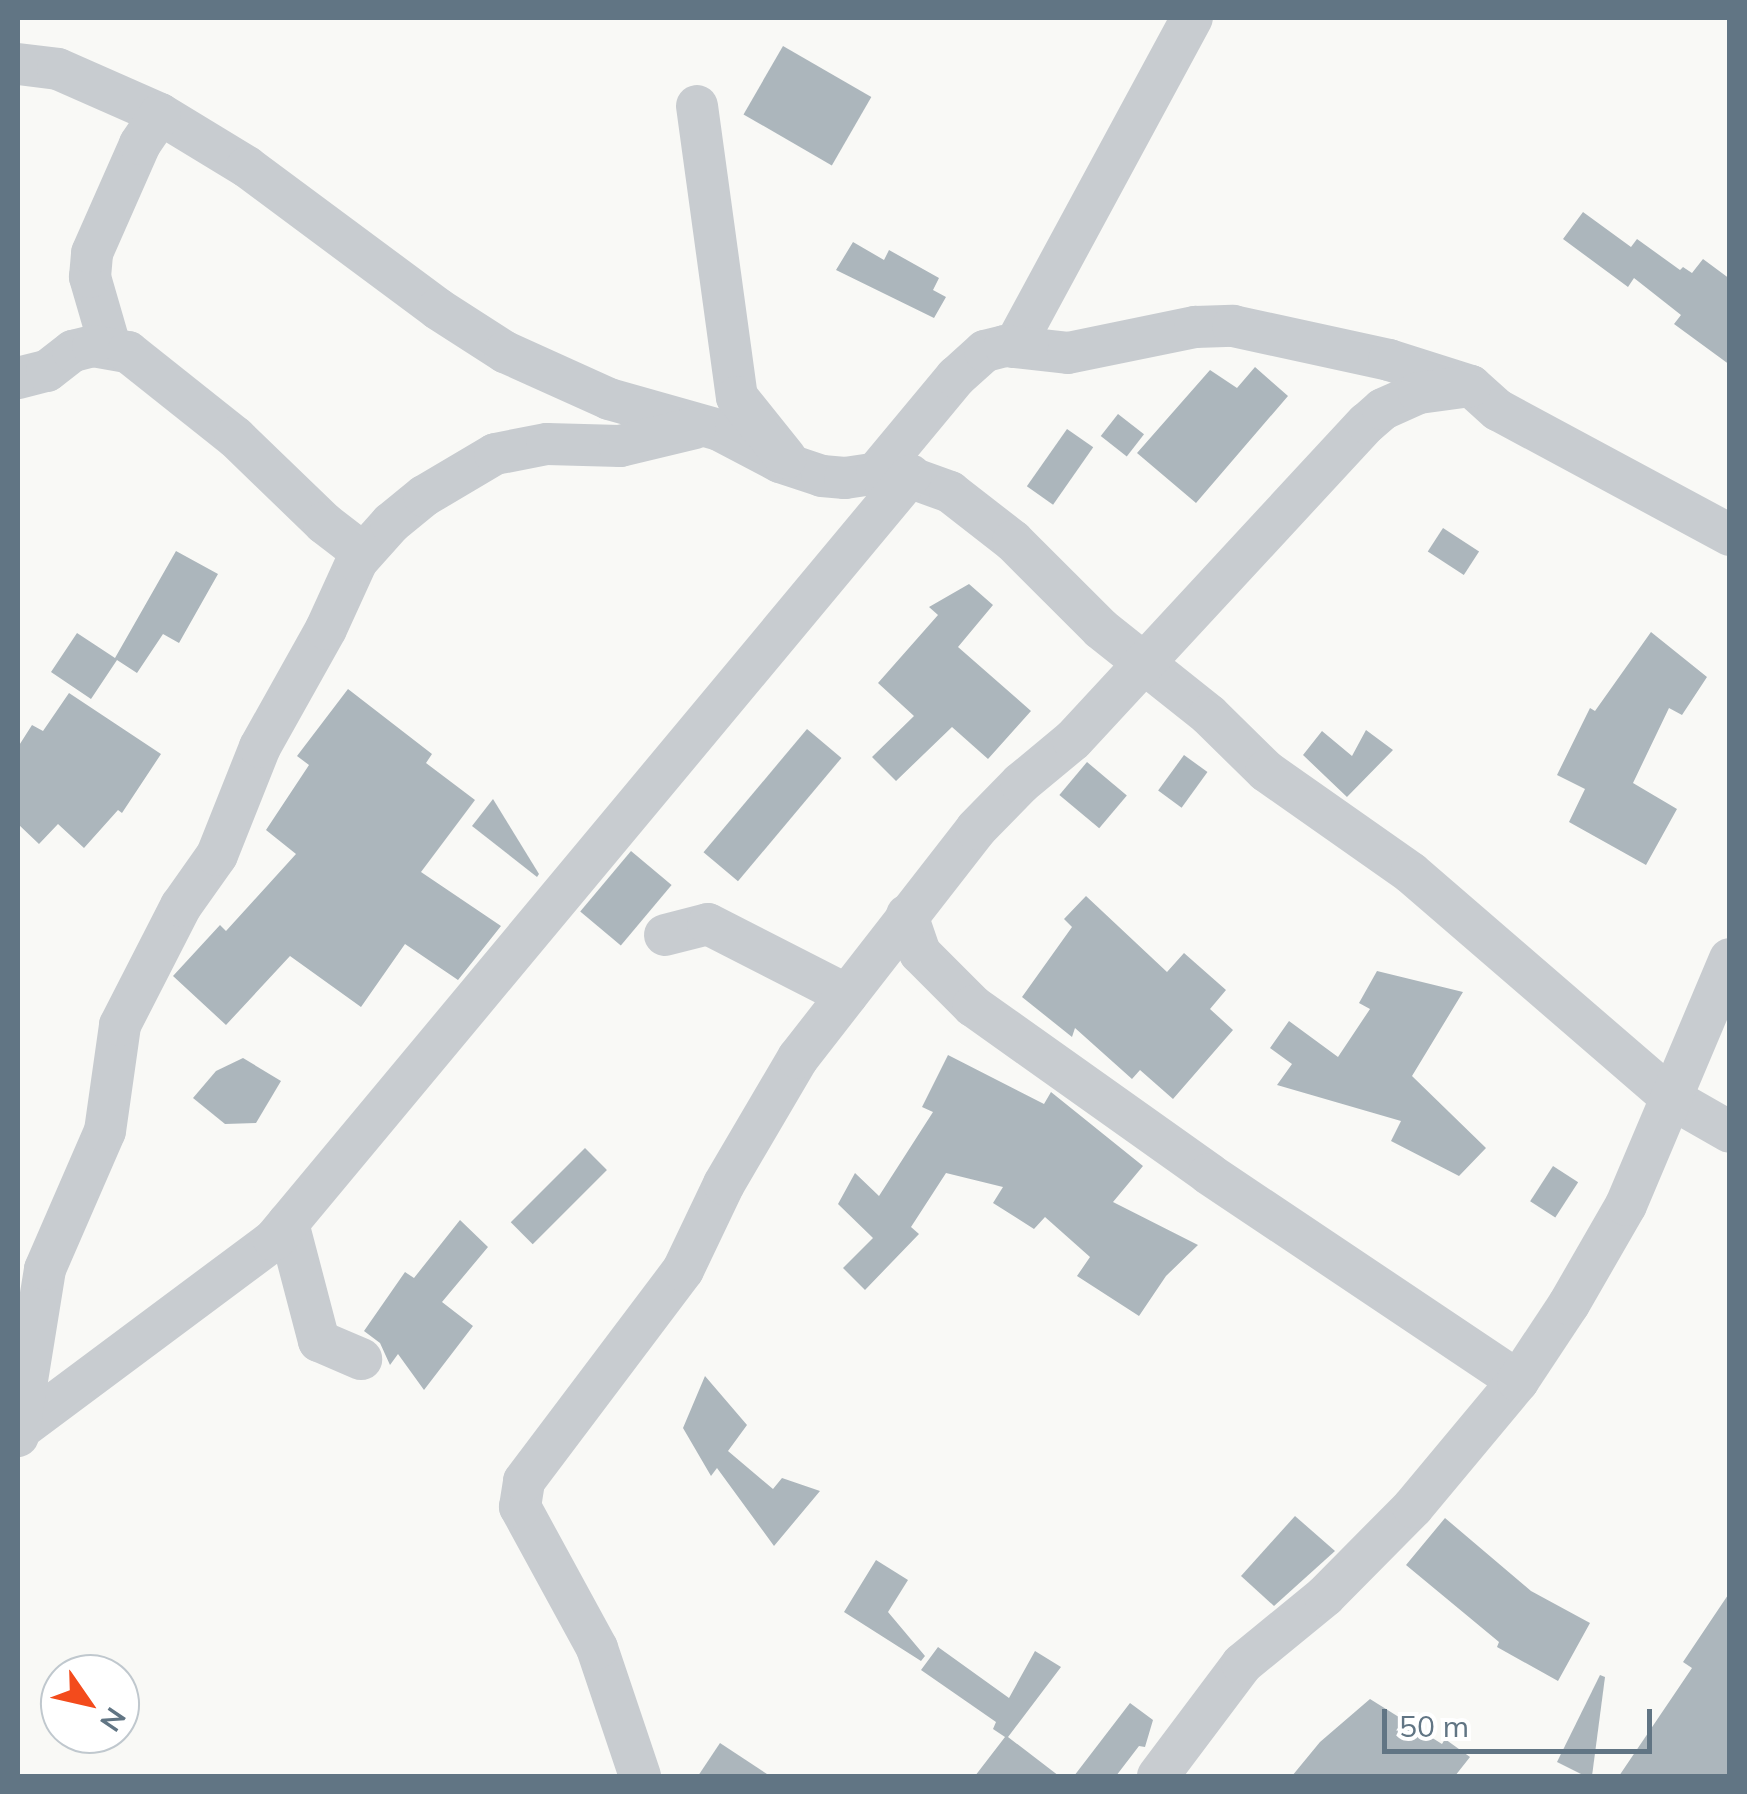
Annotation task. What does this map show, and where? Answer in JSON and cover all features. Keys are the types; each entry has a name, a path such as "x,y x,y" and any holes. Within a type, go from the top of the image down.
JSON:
{"street":[{"path":"1014,347 1192,18"},
{"path":"18,64 58,68 160,114 247,167 438,309 505,352 609,399 698,428 719,430 792,466 834,478 894,474 950,492 992,522 1101,629 1208,715 1266,771 1411,873 1674,1100 1730,1132"},
{"path":"697,106 737,397 792,466"},
{"path":"110,346 90,277 92,253 140,144 160,114"},
{"path":"18,1433 274,1240 894,474 976,356 996,348 1014,347 1068,352 1196,327 1234,326 1388,360 1471,386 1498,410 1730,535"},
{"path":"18,378 47,372 72,351 110,346 128,352 194,402 324,524 363,552"},
{"path":"640,1776 597,1648 526,1520 520,1493 532,1467 683,1270 724,1184 788,1074 906,915 976,830 1020,784 1073,740 1383,408 1419,392 1471,386"},
{"path":"18,1433 45,1269 105,1131 120,1025 182,906 212,864 260,747 363,552 424,496 494,454 547,444 620,446 698,428"},
{"path":"906,915 920,953 973,1006 1210,1174 1518,1381"},
{"path":"665,935 708,924 847,994"},
{"path":"1168,1773 1242,1664 1326,1596 1413,1507 1518,1381 1626,1206 1674,1100 1730,959"},
{"path":"288,1223 319,1341 361,1358"}],"building":[{"path":"783,46 871,97 832,165 744,114"},
{"path":"1583,212 1631,247 1637,239 1680,270 1683,267 1692,273 1703,259 1730,279 1730,365 1674,324 1681,315 1634,278 1628,287 1563,239"},
{"path":"853,242 884,260 889,250 939,278 933,290 946,297 934,318 836,270"},
{"path":"1255,367 1288,396 1196,503 1137,453 1210,370 1237,388"},
{"path":"1118,414 1144,434 1127,456 1101,436"},
{"path":"1067,429 1093,447 1053,505 1027,486"},
{"path":"1443,528 1479,551 1464,575 1428,551"},
{"path":"176,551 218,574 179,643 163,634 137,673 117,660 91,699 51,672 77,633 115,658"},
{"path":"969,584 993,605 958,647 1031,711 988,759 952,727 896,781 872,757 914,716 878,683 938,615 929,607"},
{"path":"1651,632 1707,677 1682,715 1669,708 1633,783 1677,809 1646,865 1569,822 1585,789 1557,775 1590,708 1595,711"},
{"path":"348,689 432,754 426,763 475,800 421,872 501,926 458,980 405,944 361,1007 290,956 226,1025 173,976 220,925 226,931 296,854 266,830 309,765 297,756"},
{"path":"69,693 161,754 122,813 118,810 84,848 58,824 39,844 18,824 18,747 32,725 43,731"},
{"path":"807,729 841,758 738,881 704,852"},
{"path":"1366,730 1393,750 1347,797 1303,755 1322,731 1352,756"},
{"path":"1184,755 1207,772 1182,808 1158,791"},
{"path":"1087,762 1127,795 1099,828 1059,795"},
{"path":"493,799 539,874 537,877 472,826"},
{"path":"631,851 672,885 621,946 580,912"},
{"path":"1086,896 1167,972 1184,953 1226,990 1210,1009 1233,1030 1173,1099 1140,1070 1132,1079 1075,1028 1072,1037 1022,997 1072,927 1064,919"},
{"path":"1377,971 1463,992 1412,1076 1486,1148 1459,1176 1391,1141 1401,1121 1277,1085 1292,1064 1270,1048 1289,1021 1338,1057 1370,1009 1359,1003"},
{"path":"948,1055 1044,1104 1051,1092 1143,1166 1113,1202 1198,1245 1166,1276 1139,1316 1077,1276 1090,1257 1045,1217 1034,1229 993,1203 1003,1187 946,1173 911,1227 919,1234 865,1290 843,1268 873,1238 838,1204 855,1173 879,1196 933,1112 922,1107"},
{"path":"243,1058 281,1081 256,1123 225,1124 193,1098 216,1071"},
{"path":"585,1148 607,1170 533,1244 511,1222"},
{"path":"1553,1166 1578,1182 1555,1218 1530,1201"},
{"path":"460,1220 488,1247 442,1302 473,1326 424,1390 398,1354 390,1365 380,1343 364,1331 405,1272 414,1278"},
{"path":"705,1376 747,1425 728,1451 773,1489 782,1478 820,1491 774,1546 717,1468 711,1476 683,1428"},
{"path":"1295,1516 1335,1551 1274,1606 1241,1576"},
{"path":"1445,1518 1531,1591 1590,1623 1558,1681 1497,1647 1499,1642 1406,1565"},
{"path":"876,1560 908,1580 888,1612 925,1656 921,1661 844,1612"},
{"path":"1730,1592 1730,1776 1619,1776 1692,1668 1683,1662"},
{"path":"938,1647 1009,1698 1035,1651 1061,1667 1008,1737 1059,1776 975,1776 1005,1737 993,1729 996,1722 921,1670"},
{"path":"1600,1675 1605,1677 1592,1776 1585,1776 1557,1762"},
{"path":"1370,1699 1442,1744 1445,1739 1470,1757 1455,1776 1292,1776 1320,1742"},
{"path":"1130,1703 1153,1720 1145,1747 1139,1746 1116,1776 1074,1776"},
{"path":"720,1743 770,1776 698,1776"}]}
